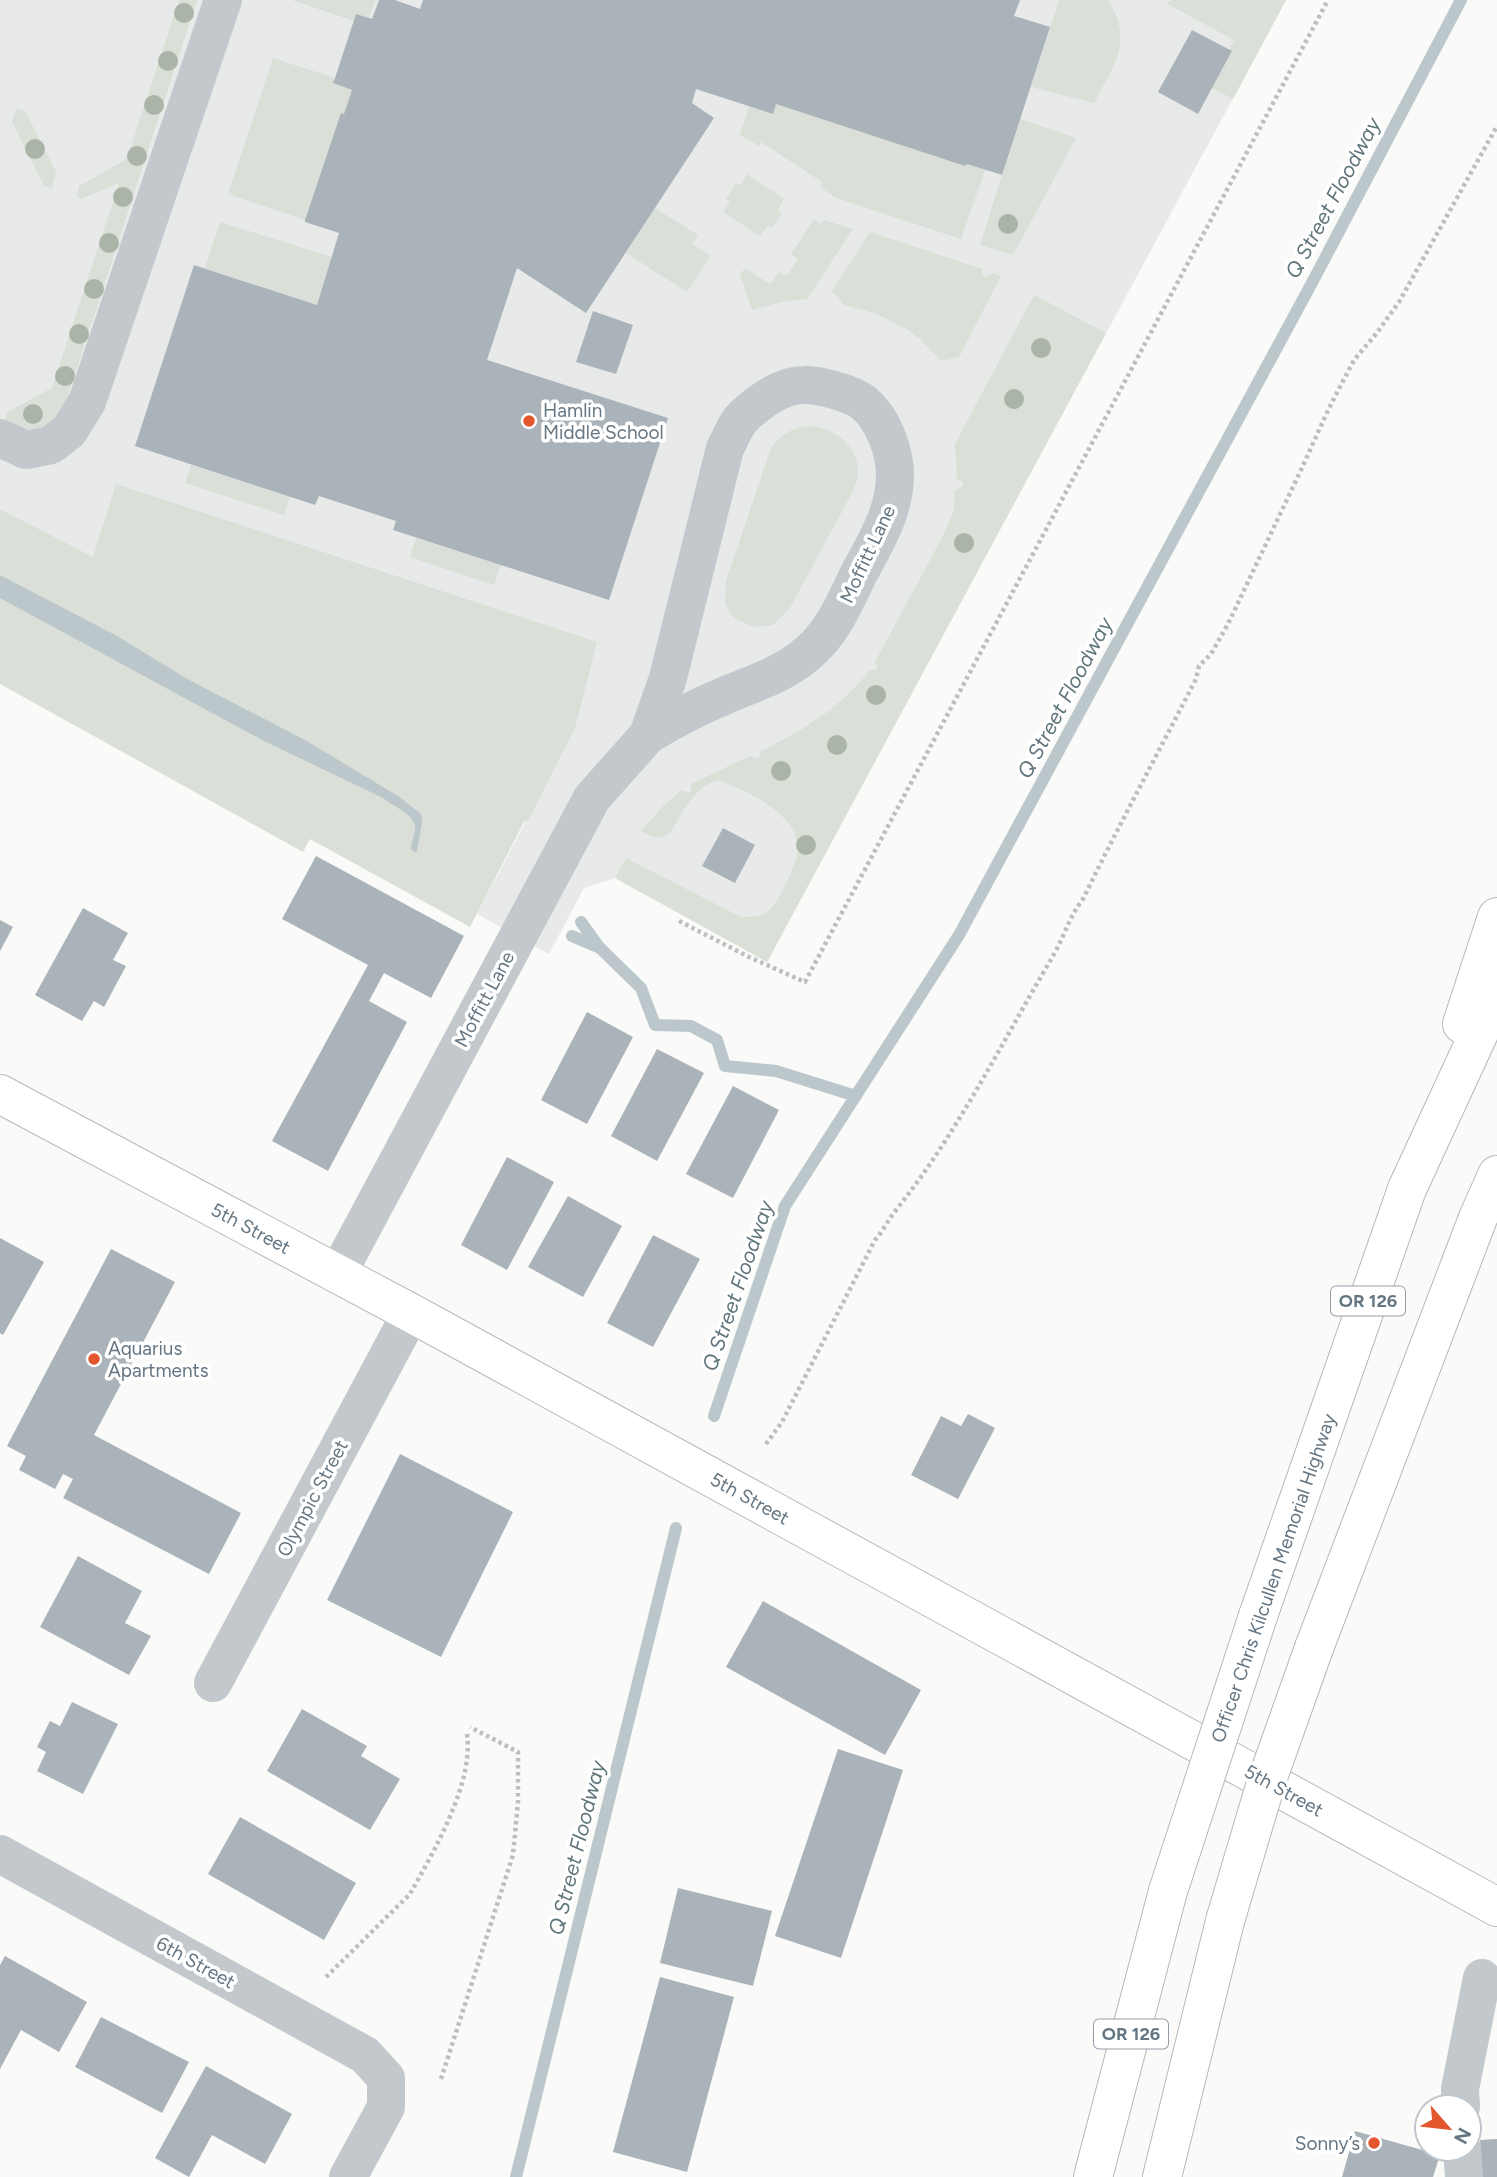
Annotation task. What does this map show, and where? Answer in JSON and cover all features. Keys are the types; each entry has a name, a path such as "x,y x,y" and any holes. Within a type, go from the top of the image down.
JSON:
{"main road":[{"path":"1408,1189 1497,917"},
{"name":"Officer Chris Kilcullen Memorial Highway","path":"1093,2177 1168,1891 1258,1616 1408,1189 1497,994"},
{"name":"5th Street","path":"0,1094 411,1313 1497,1907"},
{"name":"OR 126","path":"1162,2177 1225,1921 1266,1783 1314,1647 1478,1218 1497,1175"},
{"path":"1478,1218 1497,1182"}],"street":[{"path":"0,438 26,450 51,445 69,430 87,402 223,0"},
{"name":"Moffitt Lane","path":"337,1275 592,798 648,735 688,712 786,671 810,652 831,628 886,522 893,498 895,473 891,446 880,424 864,402 838,391 803,384 783,390 762,401 741,418 725,448 668,677 648,735"},
{"name":"Olympic Street","path":"213,1683 411,1313"},
{"name":"6th Street","path":"0,1854 365,2055 386,2077 386,2107 348,2177"},
{"path":"1460,2093 1492,1977"}],"path":[{"path":"679,921 805,982 1328,0"},
{"path":"766,1444 782,1422 875,1240 972,1100 1055,953 1073,912 1083,899 1196,679 1199,666 1211,654 1228,624 1328,408 1354,360 1399,302 1497,126"},
{"path":"441,2079 513,1855 518,1802 518,1752 470,1727"},
{"path":"326,1977 410,1894 419,1879 465,1778 469,1752 467,1734"}],"shaded area":[{"name":"Hamlin Middle School","path":"0,0 1286,0 767,962 615,878 584,888 549,954 477,914 525,823 512,777 0,509"},
{"path":"179,0 197,0 64,408 52,422 41,429 9,425 5,419 7,412 52,388 119,183 81,199 77,196 79,186 127,159"},
{"path":"292,0 375,0 369,18 356,14 354,21"},
{"path":"1059,0 1108,0 1116,15 1120,28 1118,53 1094,103 1031,87"},
{"path":"1172,0 1286,0 1233,99 1212,88 1232,52 1229,50 1234,40 1166,3"},
{"path":"273,58 335,78 334,84 352,90 344,114 341,114 305,220 228,194"},
{"path":"776,104 965,166 967,164 985,170 961,239 836,198 820,187 822,182 761,142 759,146 740,135 749,106 773,114"},
{"path":"16,109 25,111 56,172 52,188 44,186 12,122"},
{"path":"1020,119 1076,138 1013,255 980,245"},
{"path":"747,174 784,199 778,210 782,213 772,228 767,226 760,236 723,212 730,202 726,199 736,183 740,185"},
{"path":"655,208 698,235 693,244 710,256 687,292 626,253"},
{"path":"814,219 821,224 824,220 853,229 807,299 781,302 752,310 740,275 745,268 770,284 779,272 787,276 798,259 791,254"},
{"path":"220,222 332,257 317,305 205,268"},
{"path":"870,232 982,269 985,277 993,273 1001,276 959,357 941,361 906,329 877,314 844,305 832,291"},
{"path":"1034,295 1106,333 767,962 615,878 626,858 741,917 764,914 771,908 785,886 795,862 797,839 788,822 780,814 749,793 718,780 695,794 670,833 656,837 641,831 662,807 682,790 688,793 691,791 691,784 750,756 758,759 761,751 820,717 846,696 870,670 876,670 878,667 875,662 944,534 954,509 955,490 962,487 963,482 957,479 955,444"},
{"path":"806,426 834,433 849,446 857,465 857,479 790,608 773,625 754,627 736,619 729,612 725,602 726,581 771,448 787,433"},
{"path":"191,465 290,497 284,515 185,483"},
{"path":"116,484 597,642 575,728 470,927 310,839 303,852 0,684 0,509 93,557"},
{"path":"416,538 501,565 494,585 410,557"},
{"path":"0,575 117,636 189,680 305,740 398,796 421,814 417,851 411,849 415,831 413,821 383,798 264,741 0,598"}],"building":[{"path":"379,0 395,0 420,9 423,0 1020,0 1014,16 1050,27 1002,175 967,164 965,166 776,104 773,114 696,89 692,103 714,118 586,313 517,268 487,360 668,418 609,600 393,530 396,521 319,496 315,505 135,446 194,265 317,305 339,233 305,220 341,113 344,114 352,90 333,83 356,14 372,19"},
{"path":"1192,30 1232,51 1198,114 1158,92"},
{"path":"593,311 633,325 616,374 576,362"},
{"path":"723,828 755,845 735,883 702,866"},
{"path":"316,856 464,936 431,998 384,973 369,1001 407,1022 328,1171 272,1141 368,965 282,919"},
{"path":"83,908 128,933 113,960 126,966 104,1007 94,1001 82,1021 35,995"},
{"path":"0,920 13,927 0,951"},
{"path":"587,1012 633,1037 587,1124 541,1100"},
{"path":"657,1049 704,1073 657,1161 611,1136"},
{"path":"733,1086 779,1110 733,1198 686,1174"},
{"path":"507,1157 554,1182 507,1270 461,1245"},
{"path":"568,1196 622,1226 583,1297 528,1267"},
{"path":"653,1235 700,1259 653,1347 607,1323"},
{"path":"0,1238 44,1262 3,1335 0,1333"},
{"name":"Aquarius Apartments","path":"111,1249 175,1282 94,1435 241,1513 209,1574 63,1498 73,1479 63,1474 55,1489 19,1470 26,1456 7,1446"},
{"path":"968,1414 995,1428 958,1499 911,1475 941,1416 961,1426"},
{"path":"400,1454 513,1512 441,1657 327,1600"},
{"path":"78,1556 142,1591 125,1623 151,1636 129,1675 40,1627"},
{"path":"763,1601 921,1690 885,1755 726,1667"},
{"path":"72,1702 118,1724 83,1794 37,1771 46,1752 37,1747 50,1721 60,1726"},
{"path":"302,1709 367,1746 361,1756 400,1779 370,1830 267,1771"},
{"path":"838,1749 903,1770 841,1958 775,1936"},
{"path":"240,1817 356,1883 324,1940 208,1874"},
{"path":"678,1888 772,1911 753,1986 660,1963"},
{"path":"5,1956 87,2002 59,2052 21,2030 0,2069 0,1965"},
{"path":"660,1977 734,1997 687,2172 613,2152"},
{"path":"101,2017 189,2062 162,2113 75,2067"},
{"path":"206,2066 292,2114 265,2164 212,2135 189,2177 155,2158"},
{"name":"Sonny’s","path":"1355,2131 1413,2147 1413,2163 1437,2163 1433,2177 1342,2177"},
{"path":"1497,2139 1497,2177 1482,2177 1483,2140"}],"waterway":[{"name":"Q Street Floodway","path":"714,1416 785,1206 959,935 1314,279 1461,0"},
{"path":"581,922 599,947"},
{"path":"572,936 600,948 641,988 655,1025 691,1026 717,1040 725,1066 776,1071 856,1096"},
{"name":"Q Street Floodway","path":"516,2177 676,1528"}],"place":[{"name":"Hamlin Middle School","path":"529,421"},
{"name":"Aquarius Apartments","path":"94,1359"},
{"name":"Sonny’s","path":"1374,2143"}]}
